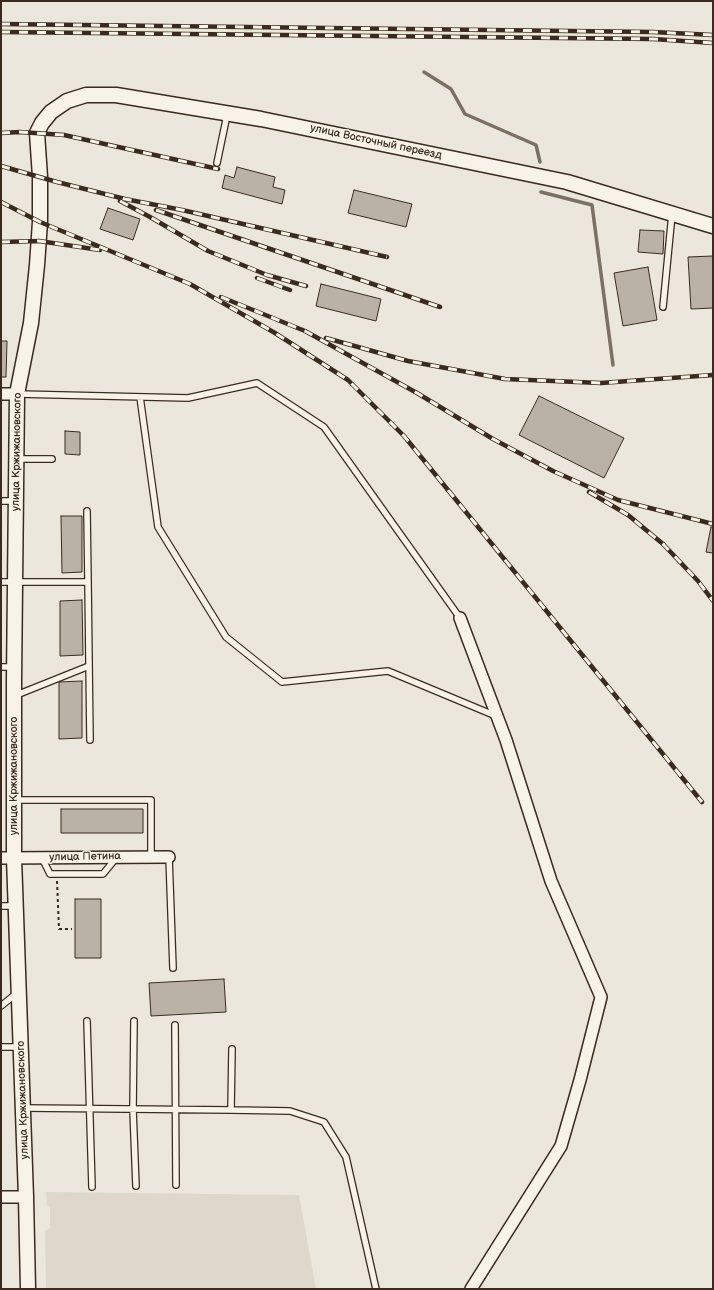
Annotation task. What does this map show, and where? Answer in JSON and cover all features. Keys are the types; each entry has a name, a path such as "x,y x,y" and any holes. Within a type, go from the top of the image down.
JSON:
{"street":[{"name":"улица Восточный переезд","path":"42,123 51,112 67,101 86,95 116,95 228,112 568,182 713,226"},
{"name":"улица Кржижановского","path":"28,1289 16,906 7,858 14,800 14,696 8,667 15,582 17,394 31,323 37,265 40,222 40,177 37,133 42,123"},
{"path":"1,394 17,394"},
{"path":"460,618 506,740 551,882 601,997 580,1080 560,1146 471,1289"},
{"name":"улица Петина","path":"7,858 169,857"},
{"path":"1,1197 26,1197"}],"lane":[{"path":"217,162 228,112"},
{"path":"663,307 672,213"},
{"path":"17,394 188,398 257,383 324,427 460,618"},
{"path":"140,397 158,527 226,637 282,682 388,671 497,716"},
{"path":"16,459 52,459"},
{"path":"1,501 16,501"},
{"path":"87,511 90,740"},
{"path":"1,582 88,582"},
{"path":"14,696 89,666"},
{"path":"14,800 151,800 151,857"},
{"path":"41,858 50,874 103,874 118,857"},
{"path":"169,857 173,968"},
{"path":"1,906 16,906"},
{"path":"1,1006 19,991"},
{"path":"87,1021 92,1188"},
{"path":"134,1021 133,1110 136,1186"},
{"path":"175,1024 176,1185"},
{"path":"1,1047 21,1047"},
{"path":"231,1110 232,1049"},
{"path":"23,1108 290,1111 324,1122 346,1157 376,1289"}],"path":[{"path":"57,874 58,929 72,929"}],"shaded area":[{"path":"46,1192 299,1195 316,1289 46,1289 45,1231 50,1228 50,1207 47,1205"}],"building":[{"path":"237,167 275,177 273,187 285,190 282,204 222,188 225,175 234,178"},
{"path":"354,190 412,204 406,227 348,213"},
{"path":"108,208 140,219 133,240 100,229"},
{"path":"640,230 664,231 663,254 638,252"},
{"path":"713,256 713,308 691,309 688,257"},
{"path":"648,267 657,320 623,326 614,273"},
{"path":"321,284 381,299 376,321 316,306"},
{"path":"1,341 7,341 6,377 1,377"},
{"path":"539,396 624,438 604,478 519,435"},
{"path":"65,431 80,432 80,455 65,454"},
{"path":"61,516 82,516 82,572 62,573"},
{"path":"711,527 713,528 713,553 706,552"},
{"path":"82,600 83,655 60,656 60,601"},
{"path":"82,681 82,738 59,739 59,682"},
{"path":"61,809 143,809 143,833 61,833"},
{"path":"75,899 101,899 101,958 75,958"},
{"path":"224,979 226,1012 151,1016 149,983"}],"waterway":[{"path":"424,72 451,89 465,114 536,145 540,162"},
{"path":"541,192 592,205 613,365"}],"railway":[{"path":"1,24 653,32 713,35"},
{"path":"1,32 653,39 713,43"},
{"path":"1,133 20,132 64,135 218,169"},
{"path":"1,166 125,199 182,210 387,257"},
{"path":"120,201 208,251 267,275 306,286"},
{"path":"1,202 40,222 190,284 275,333 348,380 404,436 702,802"},
{"path":"156,210 440,307"},
{"path":"1,242 39,241 100,250"},
{"path":"257,278 290,290"},
{"path":"221,297 305,331 417,393 493,439 553,471 618,500 713,524"},
{"path":"326,338 408,361 505,379 601,383 713,375"},
{"path":"589,492 628,515 663,544 698,581 713,601"}]}
